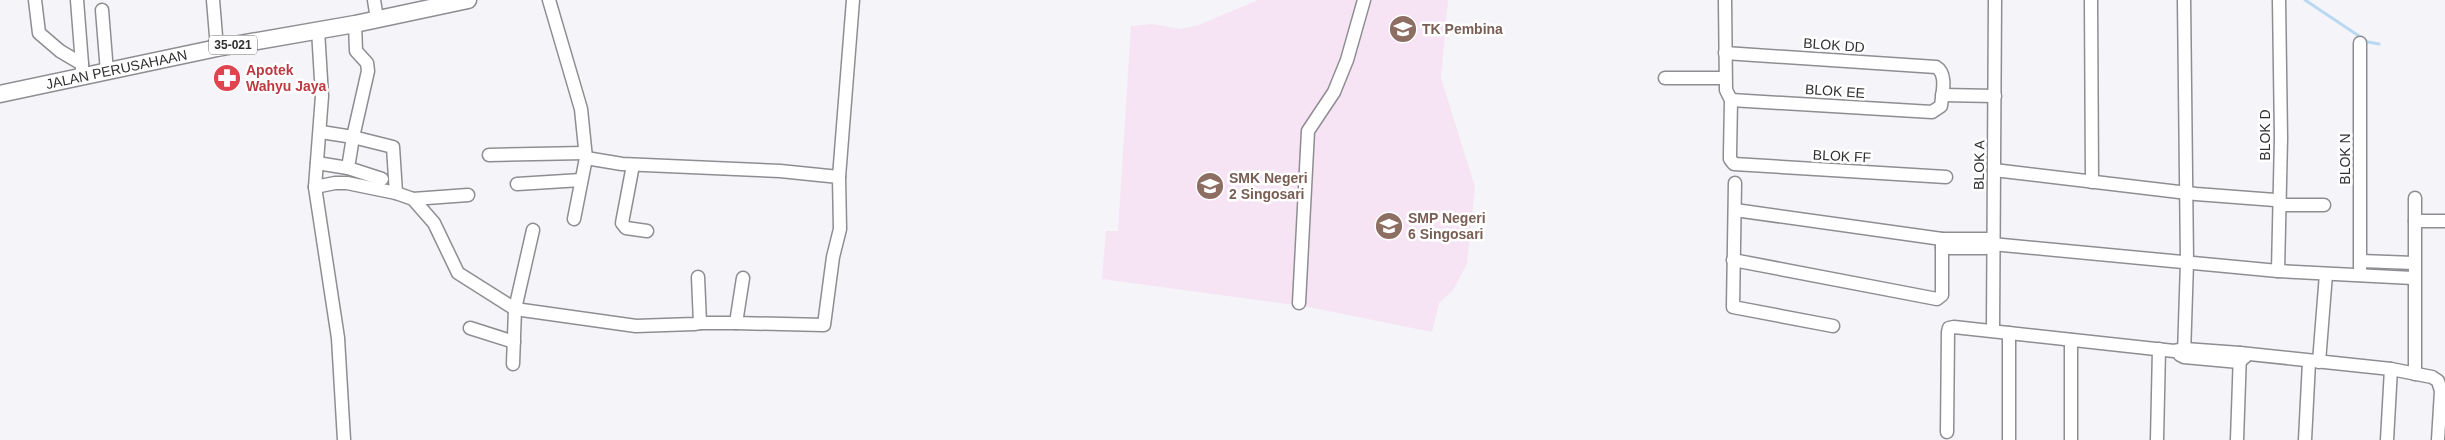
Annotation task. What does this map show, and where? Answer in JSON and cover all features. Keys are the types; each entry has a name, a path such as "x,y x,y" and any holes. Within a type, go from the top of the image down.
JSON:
{"main road":[{"name":"JALAN PERUSAHAAN","path":"0,94 82,70 107,72 217,48 355,24 468,0"}],"street":[{"path":"35,0 40,35 82,70"},
{"path":"77,0 82,70"},
{"path":"213,0 217,48"},
{"path":"374,0 377,19"},
{"path":"549,0 581,109 585,156 574,219"},
{"path":"413,199 434,223 458,273 515,309 636,326 673,326 700,323 818,326 824,324 833,257 840,229 839,177 853,0"},
{"path":"1299,303 1308,131 1334,92 1347,60 1364,0"},
{"path":"1725,0 1725,78 1726,94 1731,100"},
{"name":"BLOK A","path":"1993,330 1996,0"},
{"path":"2091,0 2092,182"},
{"path":"2181,352 2186,262 2184,0"},
{"name":"BLOK D","path":"2278,271 2279,0"},
{"path":"102,10 107,72"},
{"path":"348,168 368,71 367,63 356,50 355,24"},
{"path":"318,30 322,96 321,132 315,187 338,338 344,440"},
{"name":"BLOK N","path":"2360,43 2360,275"},
{"name":"BLOK DD","path":"1725,53 1936,67 1940,69 1943,78 1942,95"},
{"path":"1665,78 1725,78"},
{"path":"1942,95 1995,96"},
{"name":"BLOK EE","path":"1731,100 1928,112 1936,111 1941,106 1942,95"},
{"name":"BLOK FF","path":"1731,100 1730,160 1737,165 1946,177"},
{"path":"321,132 393,146 396,193"},
{"path":"489,155 585,156 608,163 780,171 839,177"},
{"path":"317,163 348,168 382,179"},
{"path":"633,165 622,223 626,228 647,231"},
{"path":"1994,170 2092,182 2275,200 2284,205 2324,206"},
{"path":"517,184 581,180"},
{"path":"315,187 341,183 396,193 413,199 468,194"},
{"path":"1736,183 1732,304 1734,308 1833,326"},
{"path":"2415,198 2413,278 2415,374"},
{"path":"1735,210 1942,243 1993,243 2278,271 2413,278"},
{"path":"2415,222 2445,221"},
{"path":"513,364 515,309 533,230"},
{"path":"1733,260 1937,299 1942,295 1942,243"},
{"path":"2361,261 2414,263"},
{"path":"2305,440 2326,274"},
{"path":"698,277 700,323"},
{"path":"736,323 743,278"},
{"path":"1947,432 1948,330 1954,326 2181,352 2391,369 2432,377 2440,384 2441,390 2438,440"},
{"path":"470,328 514,342"},
{"path":"2009,333 2009,440"},
{"path":"2070,440 2071,340"},
{"path":"2157,440 2159,349"},
{"path":"2237,440 2242,357"},
{"path":"2386,440 2391,369"}],"shaded area":[{"name":"SMK Negeri 2 Singosari","path":"1258,0 1360,0 1337,72 1320,104 1305,123 1301,141 1294,305 1102,279 1106,231 1118,231 1131,26 1152,24 1180,29 1199,25"},
{"name":"SMP Negeri 6 Singosari","path":"1369,0 1448,0 1441,78 1475,187 1467,264 1453,290 1439,303 1432,332 1303,306 1311,143 1315,130 1342,87 1354,59"}],"waterway":[{"path":"2305,0 2368,42 2379,44"}],"place":[{"name":"TK Pembina","path":"1403,29"},
{"name":"Apotek Wahyu Jaya","path":"227,78"},
{"name":"SMK Negeri 2 Singosari","path":"1210,186"},
{"name":"SMP Negeri 6 Singosari","path":"1389,226"}]}
